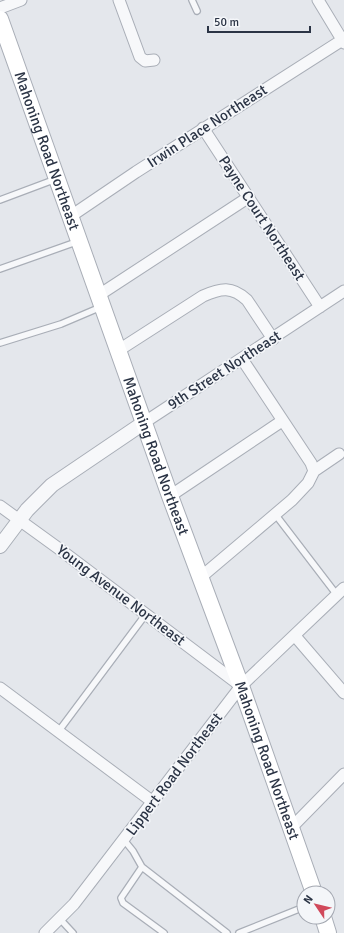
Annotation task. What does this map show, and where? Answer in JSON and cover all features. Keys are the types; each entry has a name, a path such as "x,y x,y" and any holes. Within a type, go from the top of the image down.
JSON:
{"main road":[{"name":"Mahoning Road Northeast","path":"0,19 4,41 80,240 170,496 241,686 311,885"}],"street":[{"path":"0,8 21,0"},
{"path":"119,0 140,57 145,61 154,60"},
{"path":"318,0 343,41"},
{"name":"Irwin Place Northeast","path":"71,216 203,128 343,41"},
{"name":"Payne Court Northeast","path":"203,128 320,307"},
{"path":"101,301 248,198"},
{"path":"119,350 203,296 217,290 226,289 232,290 248,300 272,338"},
{"name":"9th Street Northeast","path":"0,546 19,520 52,485 344,291"},
{"path":"242,359 311,463 314,471"},
{"path":"170,496 282,421"},
{"path":"201,577 302,490 314,471 342,457"},
{"name":"Young Avenue Northeast","path":"0,506 241,686"},
{"name":"Lippert Road Northeast","path":"45,933 74,904 241,686 341,592"},
{"path":"295,636 344,693"},
{"path":"0,688 152,802"},
{"path":"291,828 343,777"}],"lane":[{"path":"192,0 197,11"},
{"path":"0,200 57,178"},
{"path":"0,269 80,240"},
{"path":"0,343 61,324 101,301"},
{"path":"275,514 341,592"},
{"path":"58,732 146,614"},
{"path":"124,840 133,851 142,867 227,933"},
{"path":"142,867 121,898 123,903 164,933"},
{"path":"239,933 296,910"},
{"path":"60,919 73,933"}]}
